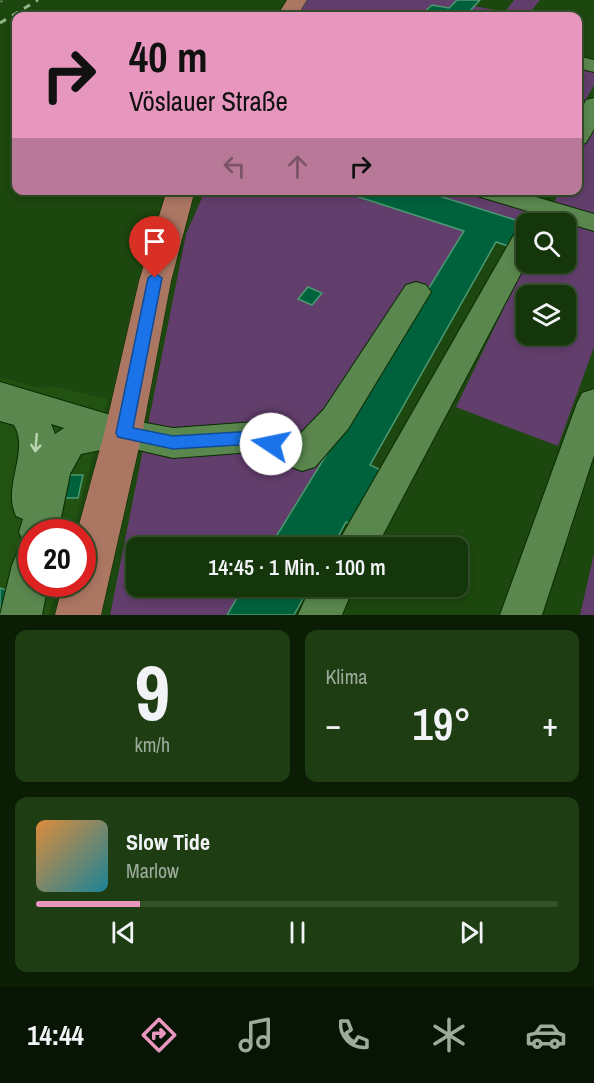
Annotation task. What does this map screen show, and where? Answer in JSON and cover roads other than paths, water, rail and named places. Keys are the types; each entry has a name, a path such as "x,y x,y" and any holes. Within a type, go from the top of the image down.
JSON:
{"main road":[{"path":"78,615 124,433 150,296 179,195"}],"lane":[{"path":"582,127 589,108"},
{"path":"501,195 594,223"},
{"path":"361,537 516,256"},
{"path":"0,395 124,433 173,442 255,437 302,456 336,419 416,292"},
{"path":"0,382 96,411 124,433"},
{"path":"521,615 594,403"},
{"path":"0,407 26,415 38,434 28,511 30,519"},
{"path":"42,519 52,472 70,441 124,433"},
{"path":"21,615 25,597"},
{"path":"321,615 319,614 328,597"}],"railway":[{"path":"18,12 38,0"},
{"path":"0,23 12,16"}]}
